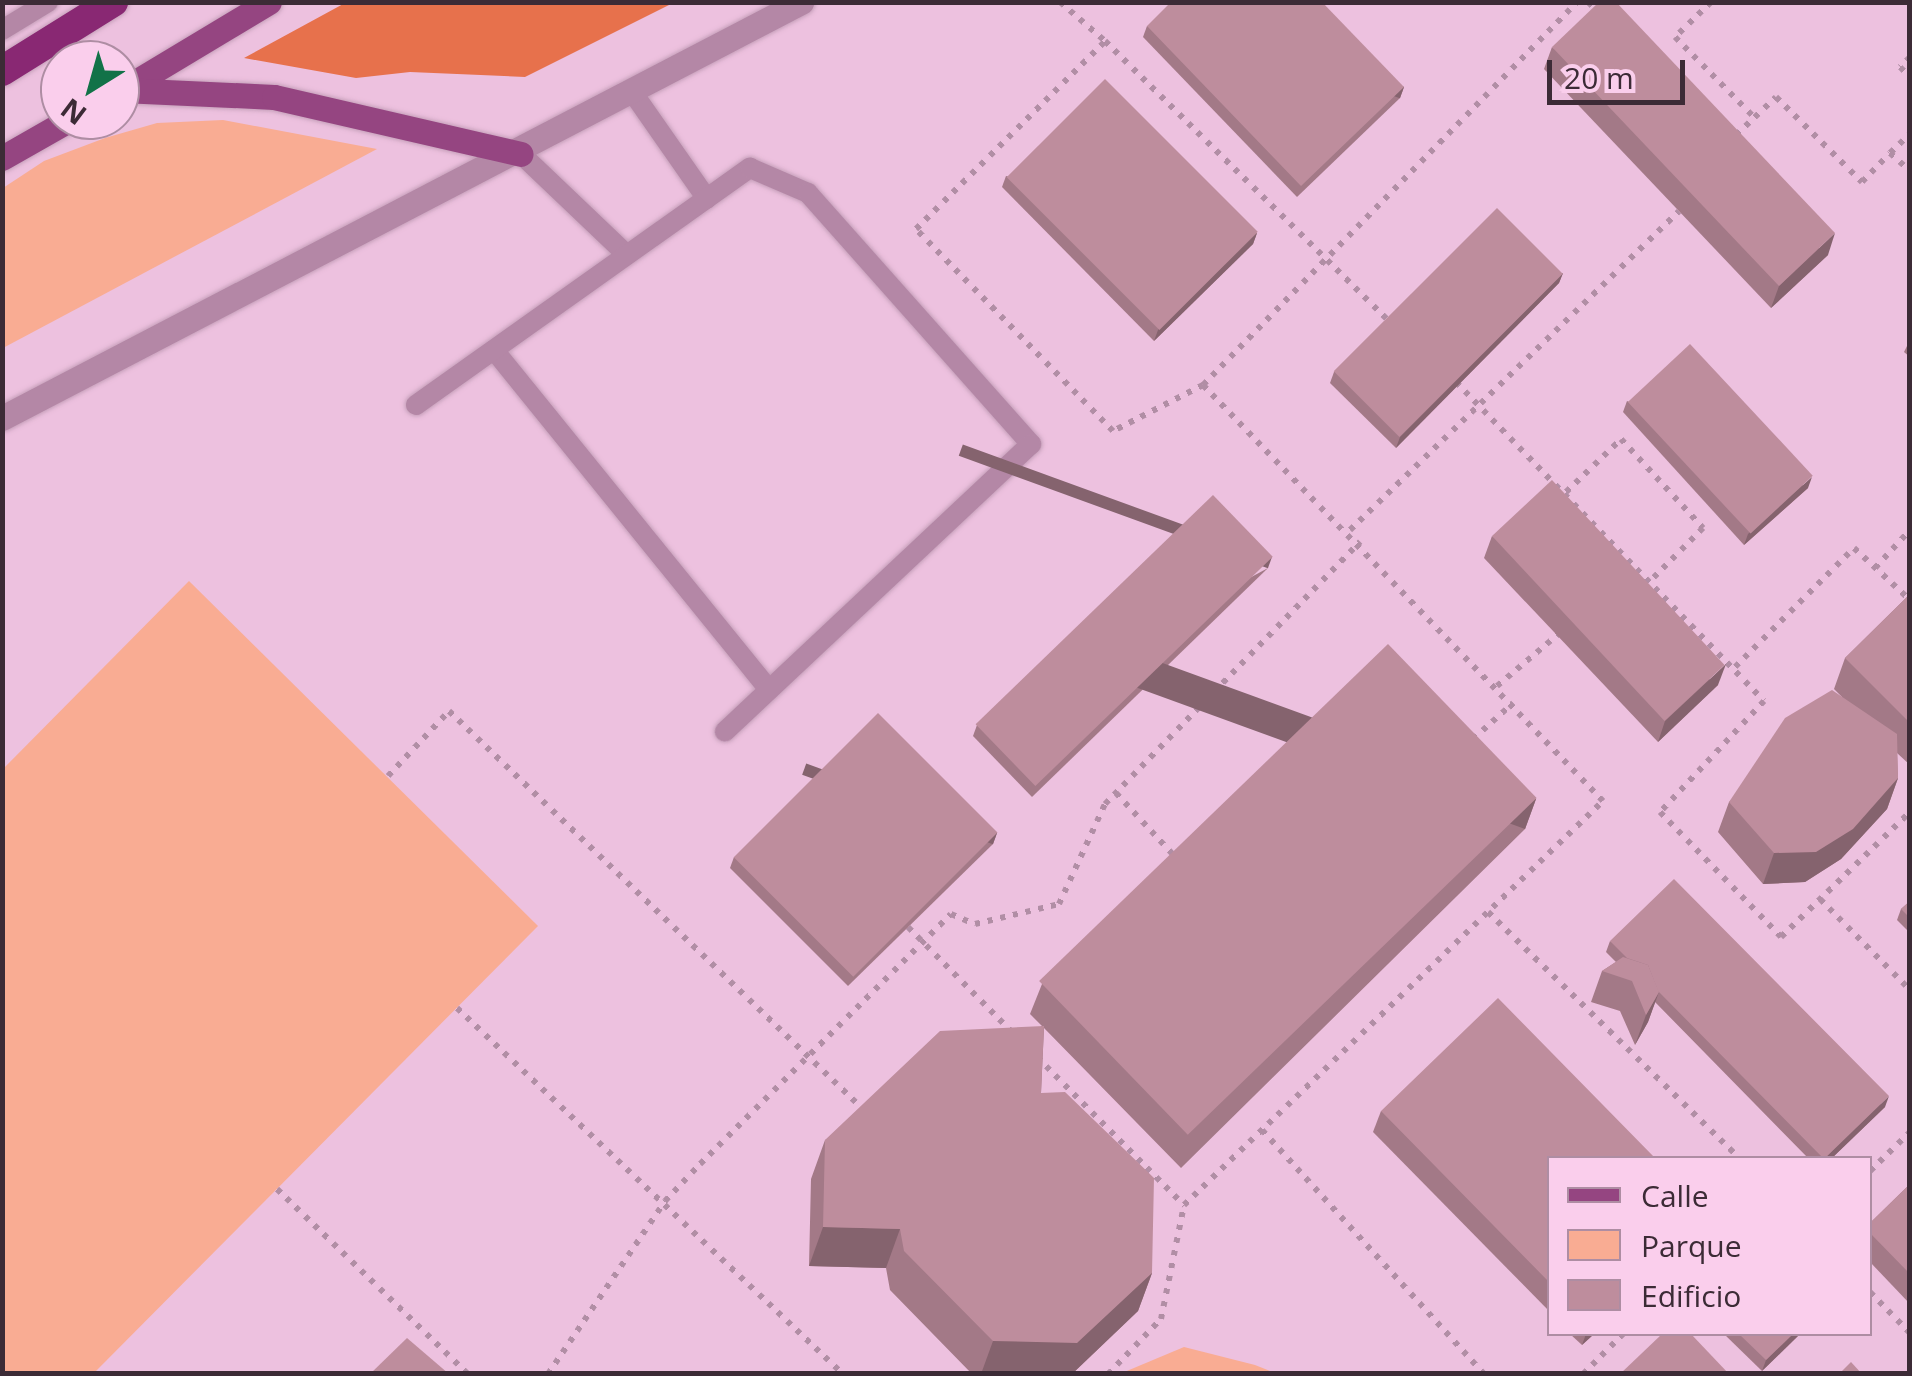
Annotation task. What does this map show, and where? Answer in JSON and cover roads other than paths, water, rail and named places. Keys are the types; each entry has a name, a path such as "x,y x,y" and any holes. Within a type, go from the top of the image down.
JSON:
{"highway":[{"path":"2,72 113,2"}],"main road":[{"path":"140,79 269,2"},
{"path":"140,91 274,97 521,154"},
{"path":"2,158 40,136"}],"street":[{"path":"2,418 521,154 801,2"}],"lane":[{"path":"2,30 48,2"},
{"path":"632,94 706,198"},
{"path":"521,154 627,255"},
{"path":"416,406 750,168 808,193 1030,444 725,731"},
{"path":"494,350 769,690"}]}
